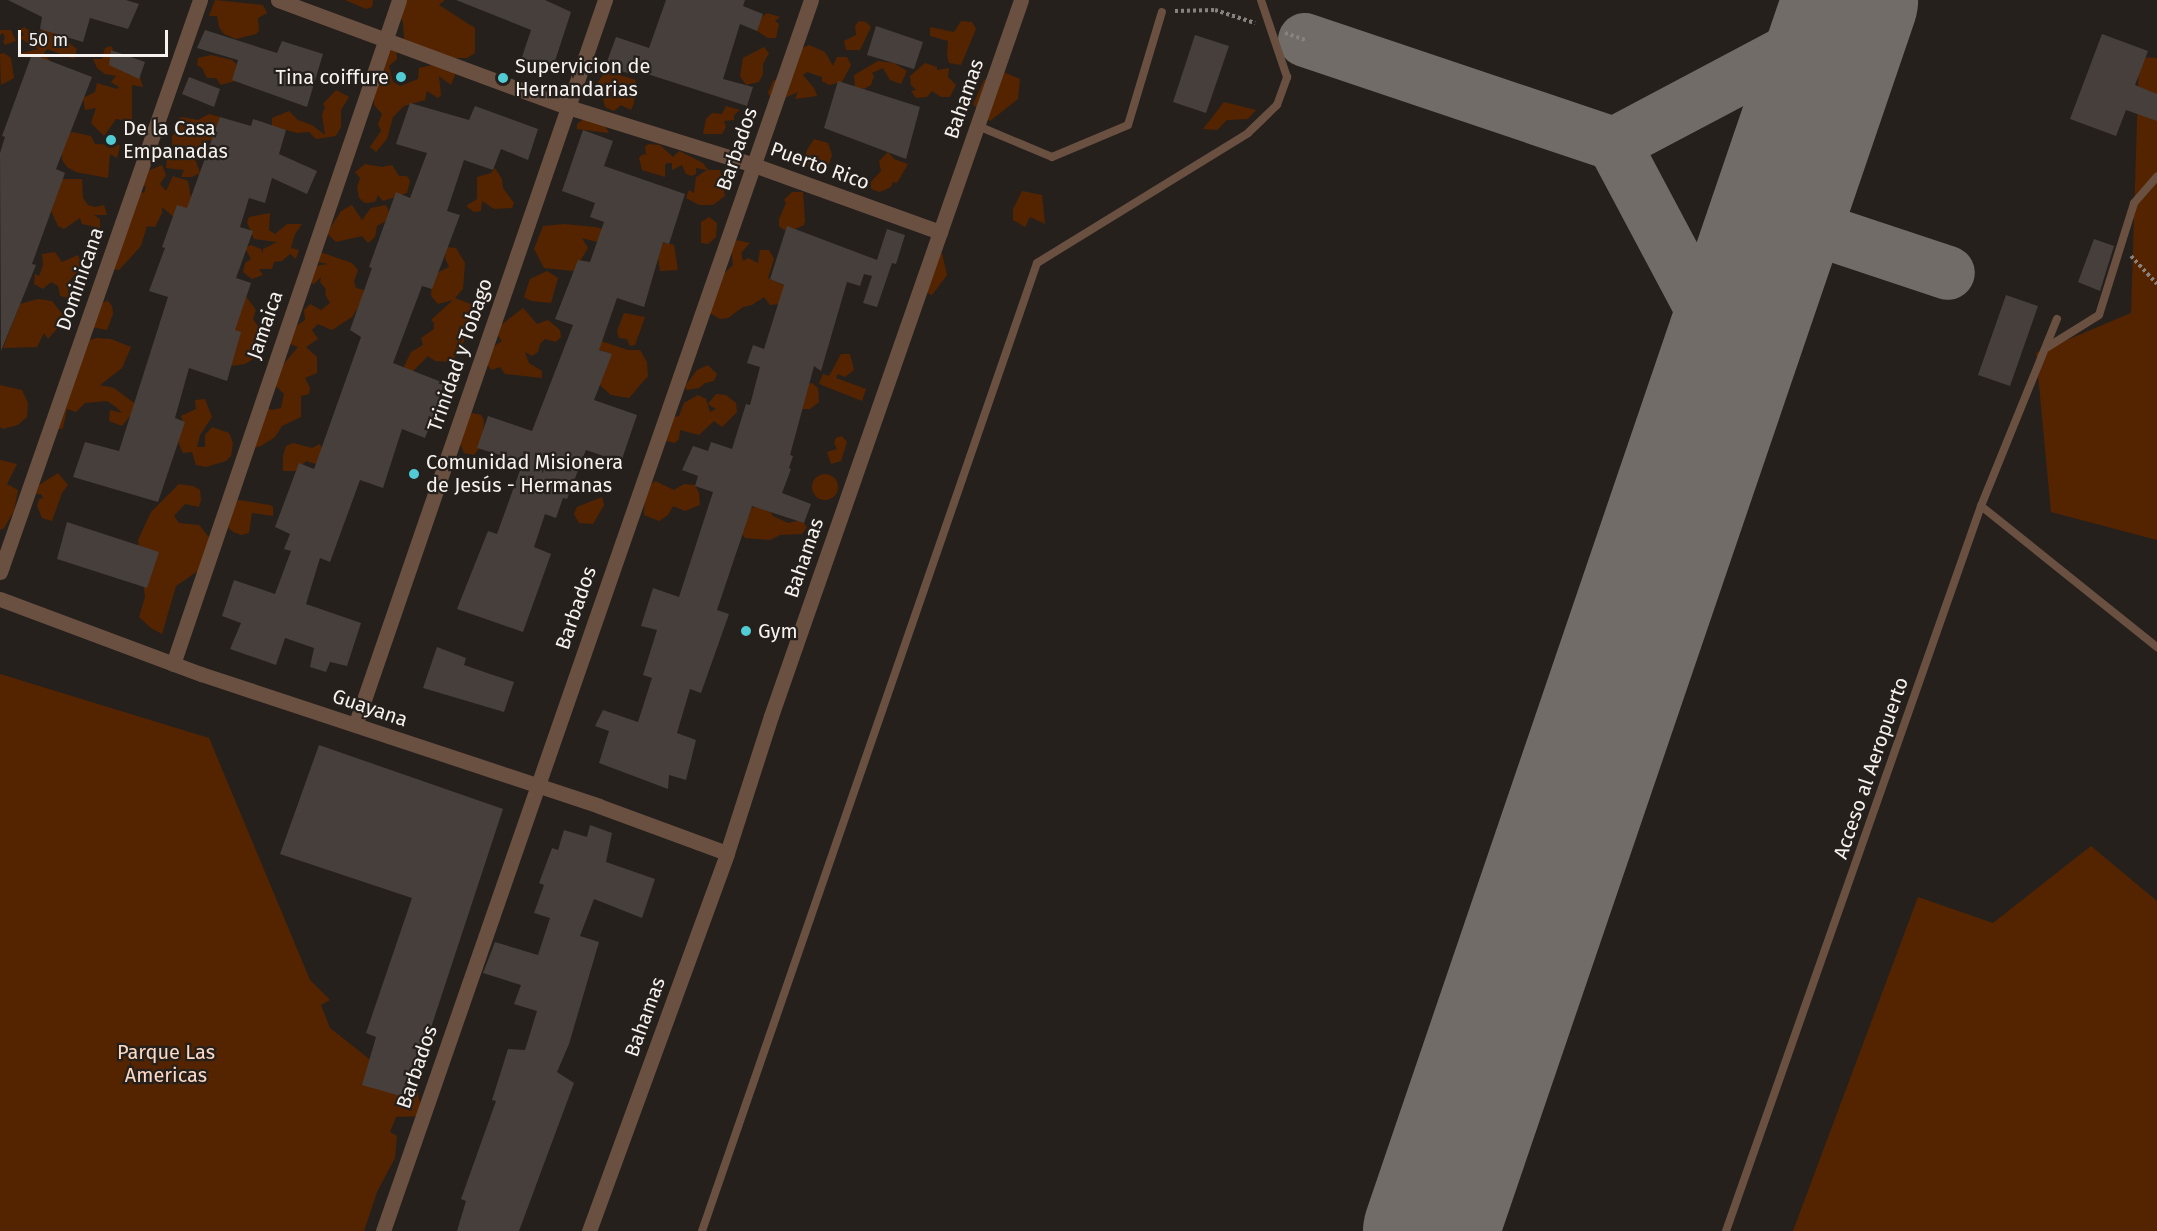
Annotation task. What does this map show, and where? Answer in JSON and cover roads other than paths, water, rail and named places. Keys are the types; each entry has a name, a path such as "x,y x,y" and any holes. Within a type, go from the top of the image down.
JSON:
{"street":[{"name":"Dominicana","path":"0,572 200,0"},
{"name":"Puerto Rico","path":"278,0 568,107 754,165 940,232"},
{"name":"Jamaica","path":"173,664 399,0"},
{"name":"Trinidad y Tobago","path":"356,723 605,0"},
{"name":"Barbados","path":"383,1231 811,0"},
{"name":"Bahamas","path":"589,1231 727,853 771,716 1021,0"},
{"name":"Guayana","path":"0,599 173,664 356,723 727,853"}],"lane":[{"path":"702,1231 1037,263 1248,133 1276,105 1287,77 1261,0"},
{"path":"978,126 1052,157 1128,125 1162,12"},
{"path":"2045,349 2098,315 2134,203 2157,177"},
{"name":"Acceso al Aeropuerto","path":"1726,1231 1981,506 2057,320"},
{"path":"1981,506 2157,647"}],"place":[{"name":"Tina coiffure","path":"401,77"},
{"name":"Supervicion de Hernandarias","path":"503,78"},
{"name":"De la Casa Empanadas","path":"111,140"},
{"name":"Comunidad Misionera de Jesús - Hermanas","path":"414,474"},
{"name":"Gym","path":"746,631"}],"park label":[{"name":"Parque Las Americas","path":"166,1064"}]}
